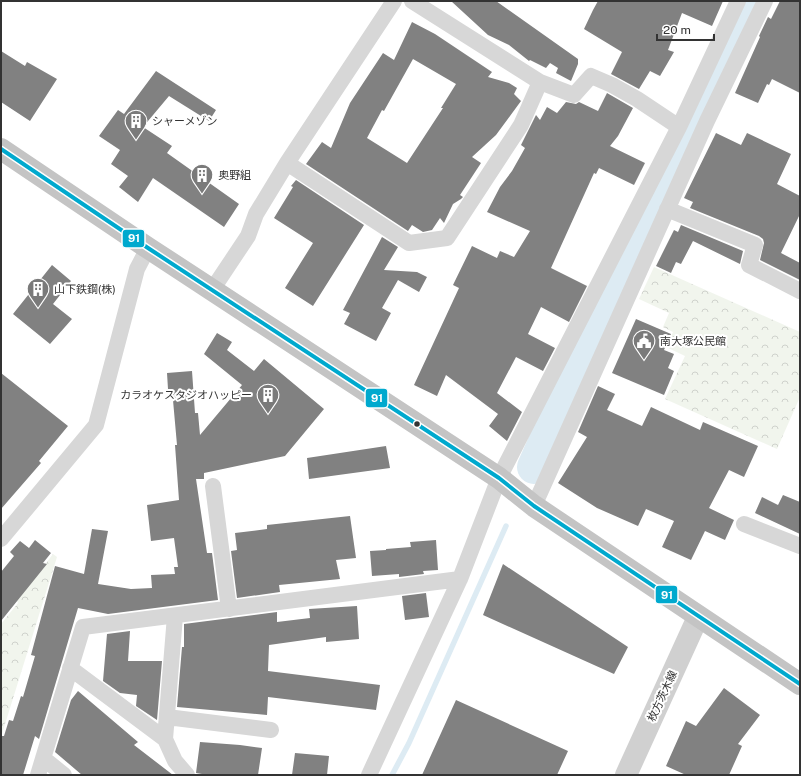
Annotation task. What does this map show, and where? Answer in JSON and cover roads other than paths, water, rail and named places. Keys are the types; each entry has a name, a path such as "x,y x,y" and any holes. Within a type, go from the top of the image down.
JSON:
{"highway":[{"path":"1,149 148,248 499,478 534,506 800,684"}],"main road":[{"name":"枚方茨木線","path":"626,775 698,617"}],"street":[{"path":"212,290 248,236 256,214 287,164 394,1"},
{"path":"412,1 540,82 574,95 591,76 612,85 637,99 678,127"},
{"path":"370,775 460,579 499,478 678,127 738,1"},
{"path":"534,506 707,121 765,1"},
{"path":"287,164 410,243 448,238 521,125 540,82"},
{"path":"667,209 755,245 750,265 800,291"},
{"path":"1,539 96,425 136,269 148,248"},
{"path":"213,486 229,609"},
{"path":"744,524 800,546"},
{"path":"38,775 83,627 460,579"},
{"path":"165,739 175,616"},
{"path":"70,668 165,739 176,761 187,775"},
{"path":"167,717 271,730"},
{"path":"43,758 64,775"}],"waterway":[{"path":"534,467 560,408 750,1"},
{"path":"392,775 409,743 506,526"}],"place":[{"name":"シャーメゾン","path":"136,140"},
{"name":"奥野組","path":"202,194"},
{"name":"山下鉄鋼(株)","path":"38,308"},
{"name":"南大塚公民館","path":"644,360"},
{"name":"カラオケスタジオハッピー","path":"268,414"}]}
